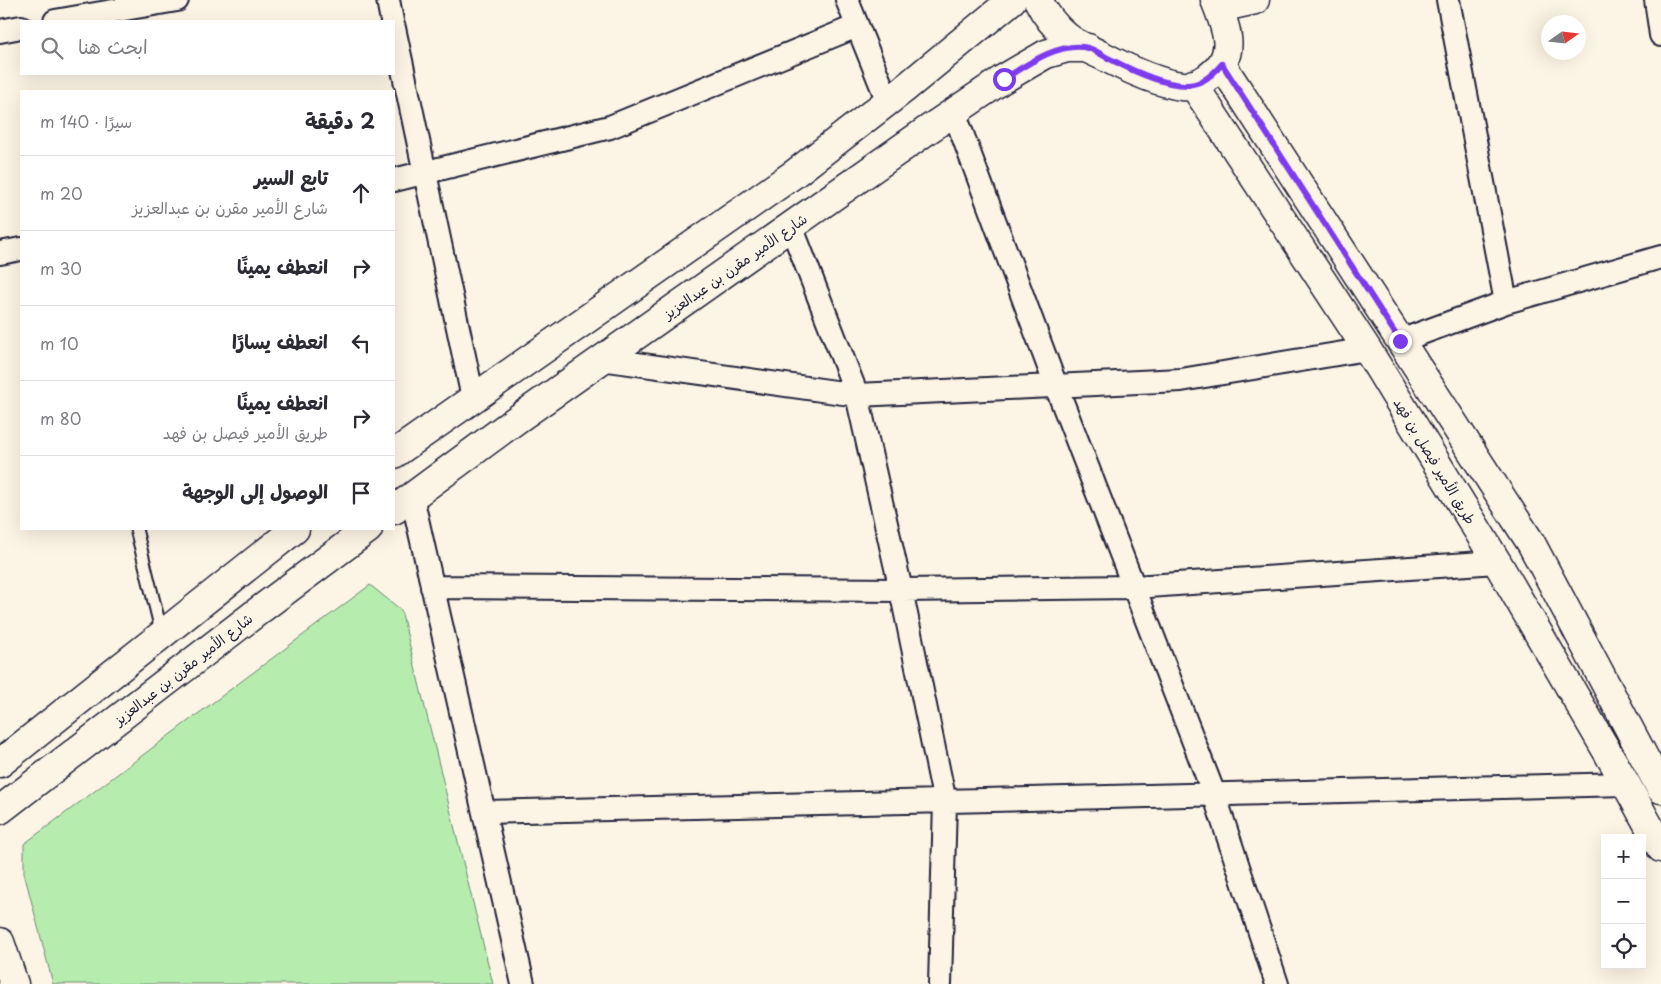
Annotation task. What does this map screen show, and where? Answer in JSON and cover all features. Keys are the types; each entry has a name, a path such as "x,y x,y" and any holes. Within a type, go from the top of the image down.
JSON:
{"street":[{"path":"61,20 177,0"},
{"path":"388,0 392,20"},
{"path":"848,0 888,102"},
{"path":"395,453 794,174 888,102 1012,0"},
{"path":"1038,0 1049,19 1067,38 1113,61 1164,82 1184,86 1200,82 1212,75 1222,64 1228,52 1228,38 1217,4 1255,0"},
{"path":"1448,0 1506,302"},
{"path":"1656,0 1661,35"},
{"path":"395,180 610,126 858,26"},
{"path":"0,31 20,27"},
{"path":"395,33 473,398"},
{"name":"شارع الأمير مقرن بن عبدالعزيز","path":"403,503 516,420 954,112 1046,54 1067,48 1088,48"},
{"path":"1222,64 1531,543 1659,781"},
{"name":"طريق الأمير فيصل بن فهد","path":"1193,84 1367,349 1496,562 1626,784 1661,848"},
{"path":"954,112 1056,386 1214,794 1277,984"},
{"path":"791,226 857,395 901,590 945,802 940,984"},
{"path":"0,253 20,249"},
{"path":"1400,341 1506,302 1661,257"},
{"path":"601,360 857,395 1181,380 1367,349"},
{"path":"403,503 432,587 523,984"},
{"path":"0,763 293,530"},
{"name":"شارع الأمير مقرن بن عبدالعزيز","path":"0,810 367,530"},
{"path":"432,587 901,590 1134,587 1496,562"},
{"path":"484,812 1626,784"},
{"path":"0,942 14,984"}],"lane":[{"path":"136,530 162,634"}],"green space":[{"path":"370,585 401,610 493,984 53,984 24,873 24,844"}],"route":[{"path":"1004,79 1046,54 1067,48 1088,48 1113,61 1164,82 1184,86 1200,82 1212,75 1222,64 1400,341"}]}
